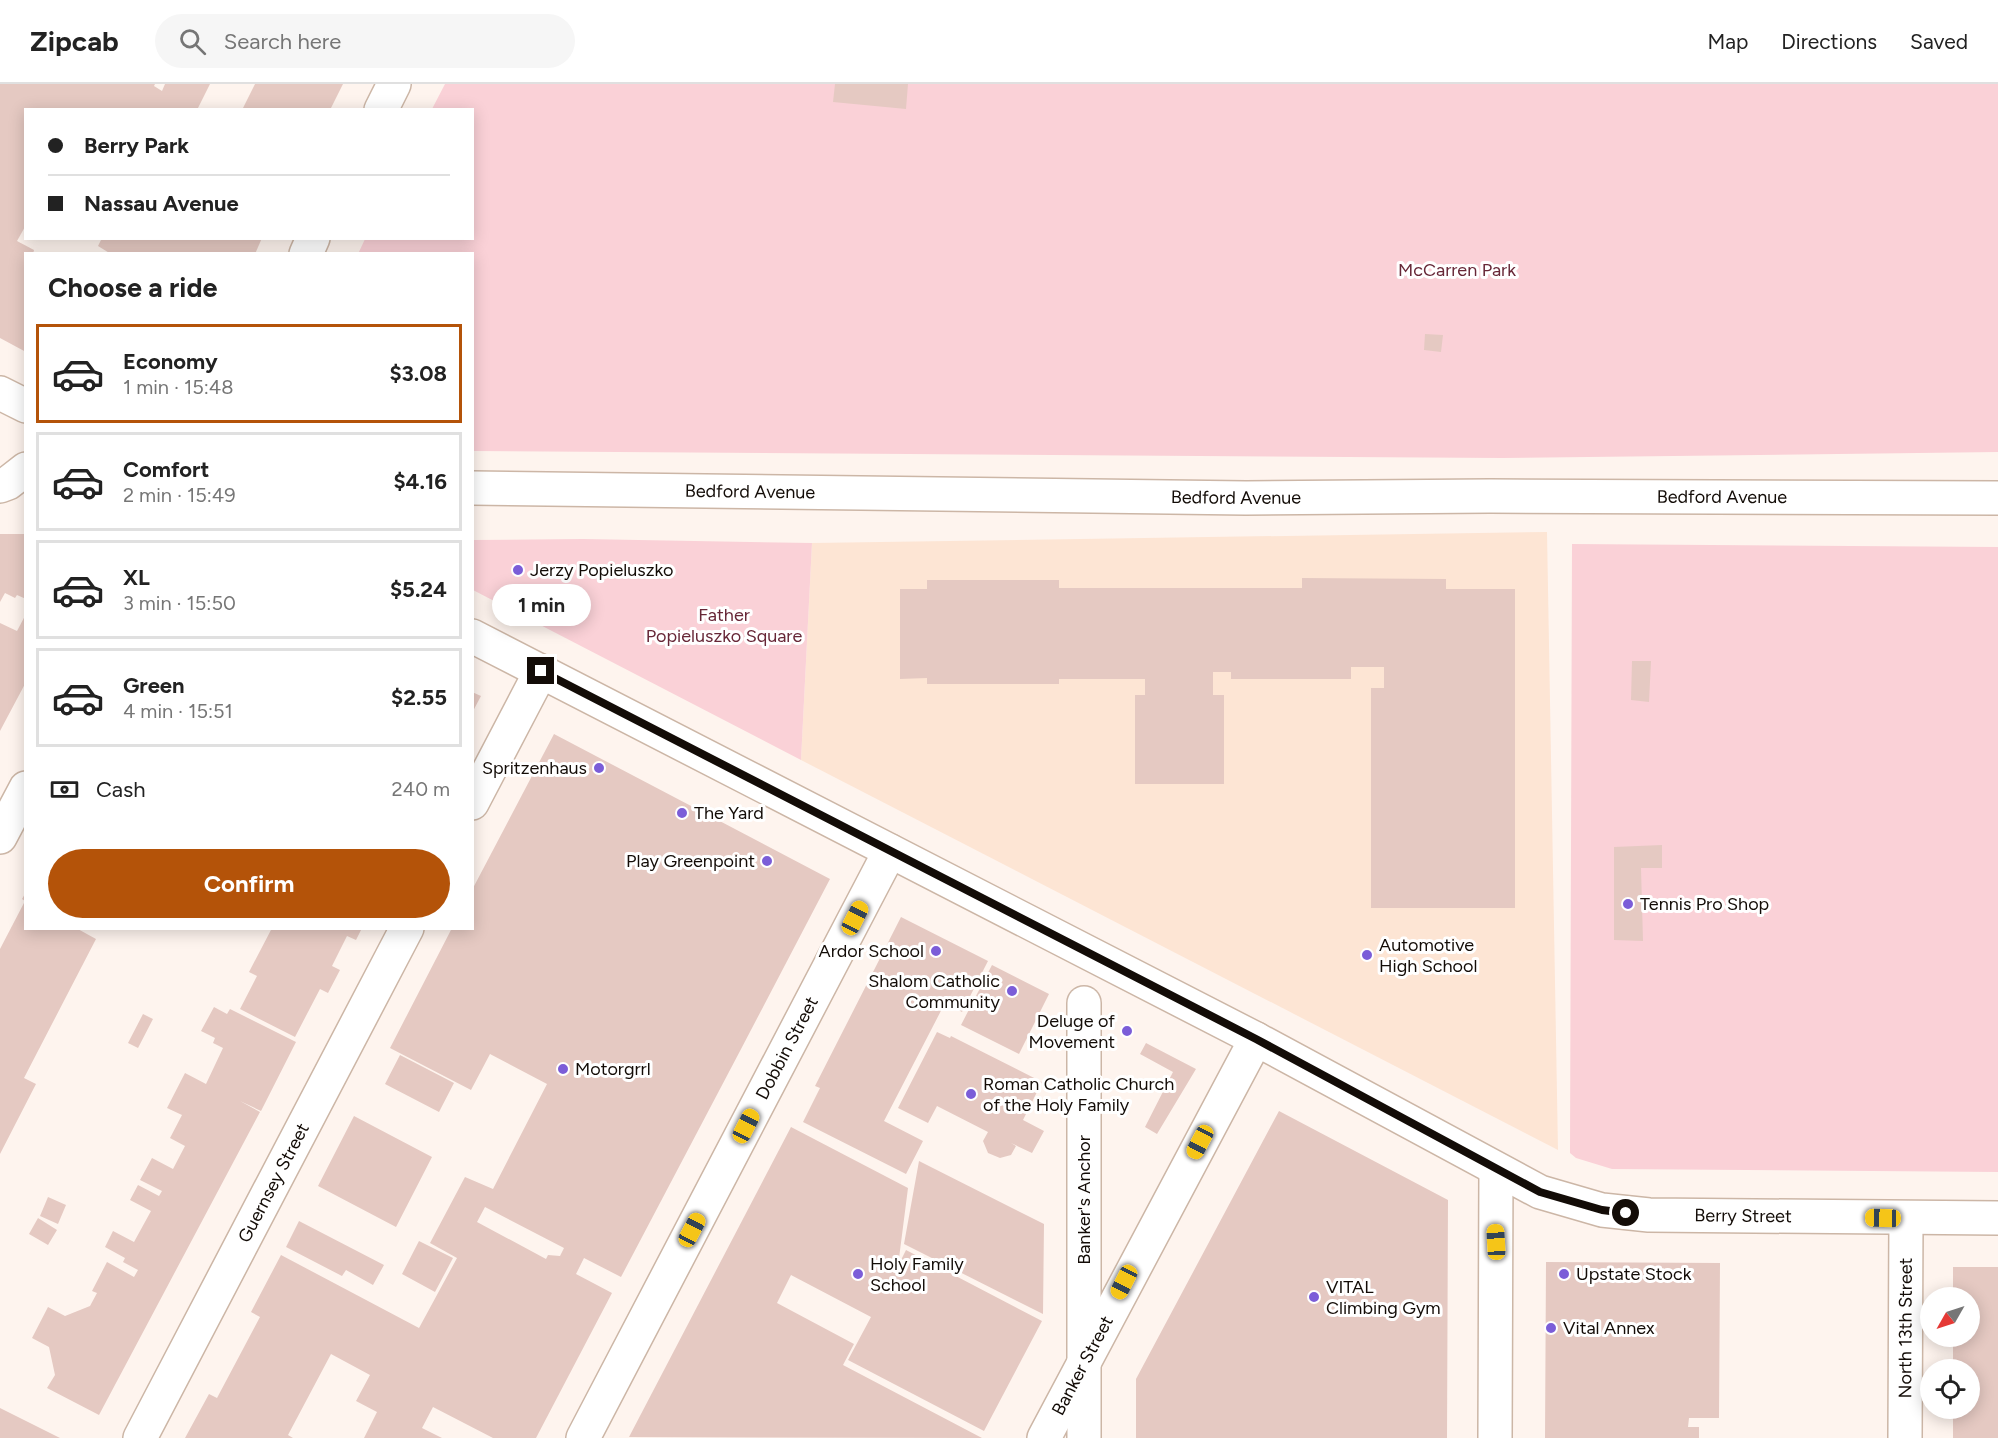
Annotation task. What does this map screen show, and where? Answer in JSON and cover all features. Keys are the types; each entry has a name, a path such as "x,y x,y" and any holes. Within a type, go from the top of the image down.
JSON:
{"street":[{"path":"382,108 394,84"},
{"path":"0,393 24,405"},
{"path":"0,486 8,483 24,471"},
{"name":"Bedford Avenue","path":"474,488 1246,498 1490,495 1998,498"},
{"name":"Berry Street","path":"474,637 1256,1039 1540,1192 1602,1210 1649,1215 1998,1218"},
{"path":"474,798 541,671"},
{"path":"0,837 24,792"},
{"name":"Dobbin Street","path":"583,1438 890,850"},
{"name":"Guernsey Street","path":"140,1438 406,930"},
{"name":"Banker's Anchor","path":"1084,1003 1084,1438"},
{"name":"Banker Street","path":"1044,1438 1256,1039"},
{"path":"1495,1438 1496,1169"},
{"name":"North 13th Street","path":"1905,1438 1906,1218"}],"shaded area":[{"name":"Automotive High School","path":"1547,532 1558,1150 801,760 812,543"}],"green space":[{"name":"McCarren Park","path":"445,84 1998,84 1998,452 1502,458 474,451 474,252 359,252 365,240 474,240 474,108 433,108"},
{"name":"Father Popieluszko Square","path":"583,539 812,543 801,760 474,591 474,540"},
{"path":"1572,544 1998,547 1998,1172 1612,1169 1576,1158 1570,1153"}],"building":[{"path":"0,84 155,84 154,86 162,91 165,84 210,84 198,108 24,108 24,229 17,241 34,250 34,252 24,252 24,351 0,338"},
{"path":"255,84 343,84 331,108 243,108"},
{"path":"835,84 908,84 906,109 833,102"},
{"path":"101,240 261,240 256,252 108,252 98,246"},
{"path":"1425,334 1443,335 1441,352 1424,350"},
{"path":"0,534 24,534 24,598 17,595 15,598 5,593 0,602"},
{"path":"1302,578 1446,579 1446,589 1515,589 1515,908 1371,908 1371,688 1384,688 1384,667 1351,667 1351,679 1231,679 1231,672 1213,672 1213,695 1224,695 1224,784 1135,784 1135,695 1145,695 1145,679 1059,679 1059,684 927,684 927,678 900,679 900,589 927,589 927,580 1059,580 1059,588 1302,588"},
{"path":"24,618 24,686 0,731 0,623 17,631"},
{"path":"1632,661 1651,661 1649,702 1631,700"},
{"path":"474,693 481,696 474,709"},
{"path":"554,734 830,879 621,1277 584,1258 576,1274 612,1293 536,1438 493,1438 433,1407 422,1428 442,1438 364,1438 377,1412 356,1401 370,1375 331,1354 288,1435 293,1438 185,1438 209,1394 217,1398 260,1317 251,1312 281,1255 419,1328 457,1258 430,1243 465,1177 493,1189 547,1084 490,1054 471,1090 390,1048 451,930 474,930 474,886","holes":["485,1207 564,1248 560,1256 548,1255 546,1259 477,1222"]},
{"name":"Tennis Pro Shop","path":"1662,845 1662,868 1641,868 1643,941 1614,940 1614,847"},
{"path":"24,903 24,930 80,930 96,939 24,1078 36,1084 0,1154 0,949"},
{"path":"901,917 988,961 962,1012 945,1003 884,1121 923,1141 906,1174 803,1122 820,1088 815,1086"},
{"path":"271,930 361,930 356,940 347,936 332,966 340,970 328,993 320,989 295,1037 240,1009 257,976 249,972"},
{"path":"992,965 1049,994 1019,1054 961,1025"},
{"path":"214,1007 227,1014 230,1009 296,1042 261,1111 240,1101 260,1112 99,1415 47,1388 55,1375 49,1347 32,1338 48,1307 65,1316 90,1306 97,1293 92,1291 107,1262 134,1277 138,1270 123,1262 125,1258 105,1247 113,1231 134,1242 151,1211 130,1200 138,1185 159,1196 162,1191 140,1180 152,1158 173,1169 185,1146 170,1138 182,1115 167,1108 185,1073 206,1084 223,1048 213,1043 215,1038 201,1031"},
{"path":"143,1014 153,1019 138,1048 128,1043"},
{"name":"Roman Catholic Church of the Holy Family","path":"937,1032 950,1038 951,1036 1042,1082 1023,1120 1044,1131 1032,1153 1011,1143 1016,1146 1011,1155 1000,1158 988,1153 983,1141 988,1132 937,1106 928,1123 898,1108"},
{"path":"1146,1043 1196,1069 1157,1134 1145,1127 1173,1072 1140,1054"},
{"path":"400,1055 454,1083 439,1112 385,1084"},
{"name":"VITAL Climbing Gym","path":"1279,1111 1448,1200 1447,1438 1136,1438 1136,1379"},
{"path":"354,1116 432,1157 396,1227 318,1186"},
{"path":"791,1127 908,1188 898,1266 906,1250 1042,1321 984,1431 848,1360 871,1317 791,1275 777,1303 854,1344 843,1365 982,1438 629,1437"},
{"path":"919,1161 1044,1224 1043,1314 904,1244"},
{"path":"48,1197 66,1205 58,1224 40,1216"},
{"path":"38,1218 57,1230 48,1245 29,1234"},
{"path":"299,1221 384,1265 373,1285 346,1270 342,1276 286,1247"},
{"path":"419,1241 453,1258 435,1292 402,1274"},
{"path":"1546,1262 1720,1263 1719,1418 1689,1418 1688,1427 1699,1427 1699,1438 1545,1438"},
{"path":"1953,1267 1998,1267 1998,1438 1953,1438 1953,1419 1980,1419 1980,1359 1953,1359 1953,1347 1980,1347 1980,1287 1953,1287"},
{"path":"0,1408 60,1438 0,1438"}],"place":[{"name":"Jerzy Popieluszko","path":"518,570"},
{"name":"Spritzenhaus","path":"599,768"},
{"name":"The Yard","path":"682,813"},
{"name":"Play Greenpoint","path":"767,861"},
{"name":"Tennis Pro Shop","path":"1628,904"},
{"name":"Ardor School","path":"936,951"},
{"name":"Automotive High School","path":"1367,955"},
{"name":"Shalom Catholic Community","path":"1012,991"},
{"name":"Deluge of Movement","path":"1127,1031"},
{"name":"Motorgrrl","path":"563,1069"},
{"name":"Roman Catholic Church of the Holy Family","path":"971,1094"},
{"name":"Holy Family School","path":"858,1274"},
{"name":"Upstate Stock","path":"1564,1274"},
{"name":"VITAL Climbing Gym","path":"1314,1297"},
{"name":"Vital Annex","path":"1551,1328"}],"route":[{"path":"541,671 1256,1039 1540,1192 1602,1210 1626,1213"}]}
